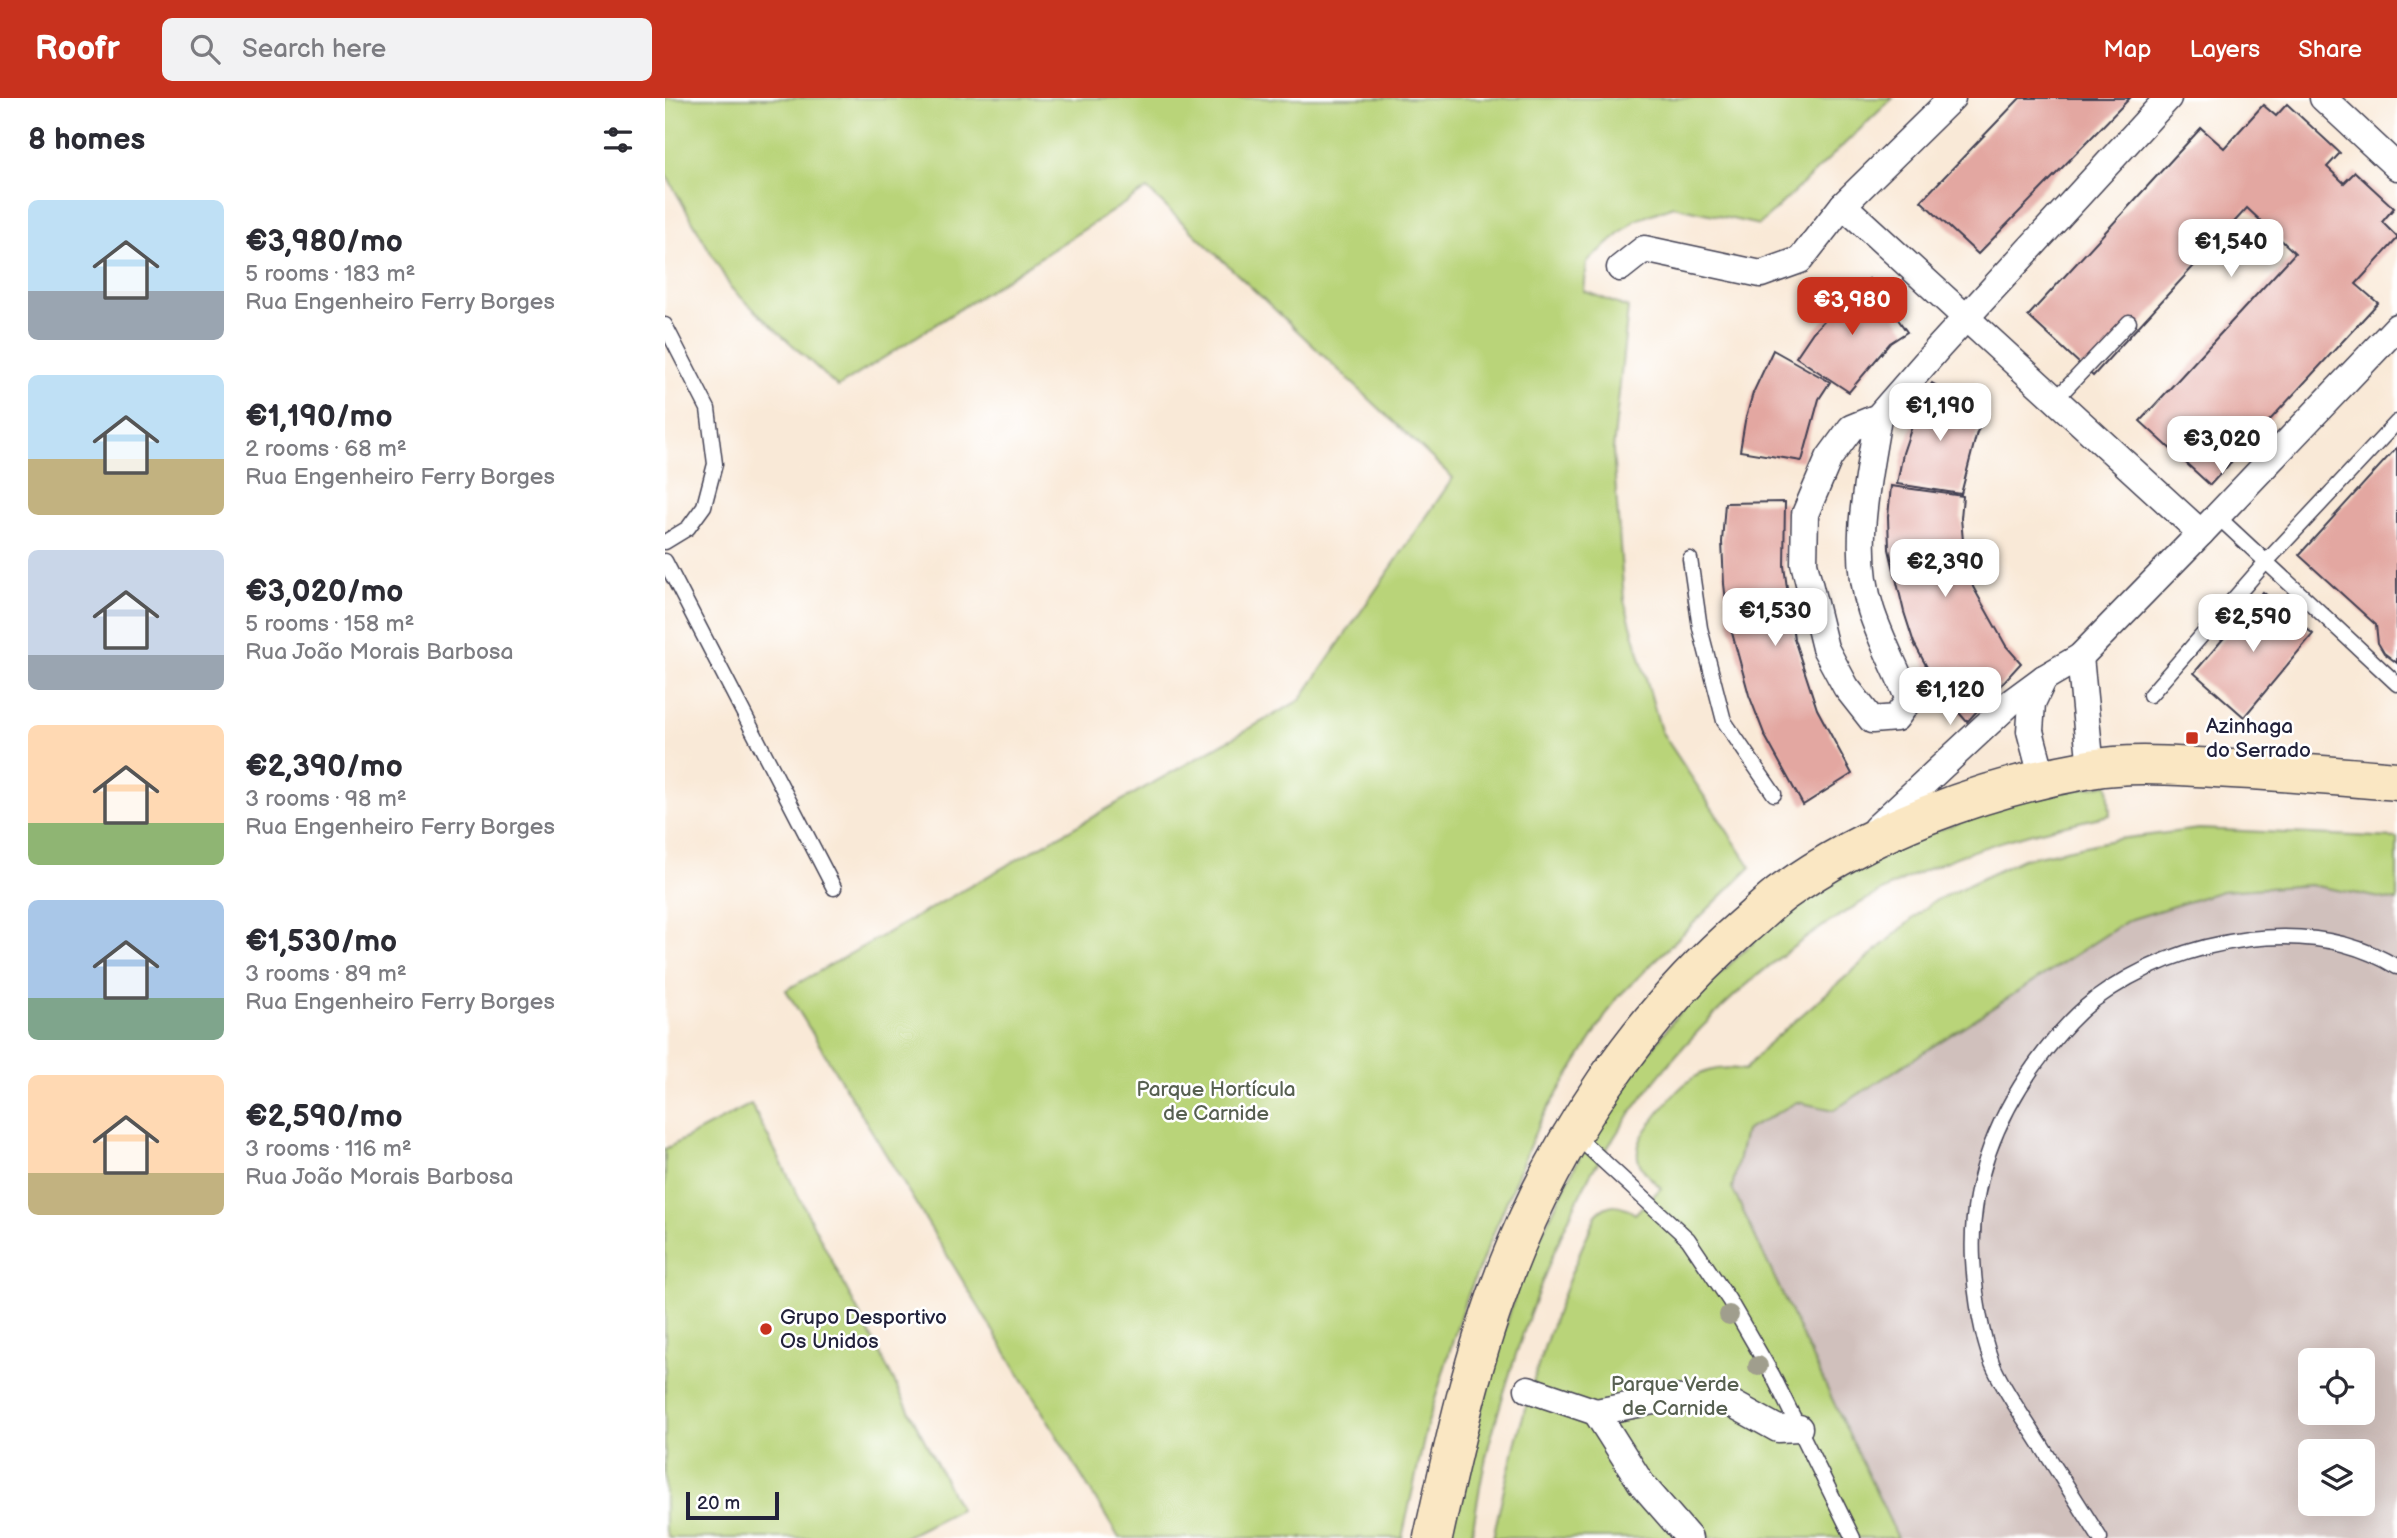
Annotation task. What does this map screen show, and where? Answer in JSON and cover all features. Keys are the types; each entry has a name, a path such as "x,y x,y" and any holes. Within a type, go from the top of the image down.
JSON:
{"street":[{"path":"1620,268 1644,248 1761,274 1800,260 1843,205 1952,98"},
{"path":"1878,418 1863,509 1863,568 1871,610 1909,700 1896,718 1871,720 1846,687 1825,648 1804,563 1805,514 1829,458 1851,428 1878,418 2168,98"},
{"path":"2323,98 2397,167"},
{"path":"1843,205 2055,400 2209,525"},
{"path":"1857,846 2010,703 2044,678 2080,657 2397,327"},
{"path":"2080,657 2091,769"},
{"path":"2043,780 2030,731 2032,702 2044,678"},
{"path":"1433,1538 1474,1364 1506,1269 1541,1189 1585,1113 1644,1029 1706,959 1780,894 1857,846 1978,795 2091,769 2143,765 2397,781"},
{"path":"1528,1388 1596,1412 1669,1398 1731,1403 1778,1429 1799,1428"},
{"path":"1596,1412 1641,1483 1689,1538"}],"lane":[{"path":"2055,400 2129,322"},
{"path":"665,325 708,409 715,464 704,506 688,528 665,542"},
{"path":"2150,695 2265,563 2397,422"},
{"path":"2209,525 2265,563 2397,684"},
{"path":"1690,559 1700,628 1724,721 1774,794"},
{"path":"665,561 835,888"},
{"path":"2100,1538 2008,1395 1992,1362 1983,1332 1976,1297 1973,1233 1984,1166 2002,1117 2016,1091 2051,1043 2094,1000 2152,966 2187,952 2207,946 2265,937 2316,938 2360,948 2397,967"},
{"path":"1573,1134 1688,1240 1729,1300 1773,1376 1853,1538"}],"shaded area":[{"path":"2199,829 2397,838 2397,1538 1898,1538 1732,1188 1727,1168 1767,1045 1932,902 2023,859 2118,839"}],"green space":[{"name":"Parque Hortícula de Carnide","path":"665,98 1893,98 1759,225 1673,206 1636,220 1587,262 1584,291 1628,308 1613,450 1624,600 1661,731 1751,867 1616,999 1539,1123 1463,1307 1427,1426 1402,1538 1119,1538 786,990 1300,700 1453,478 1147,189 838,387 731,288 665,173"},
{"path":"2108,784 2110,815 2022,836 1958,856 1889,887 1843,913 1757,975 1681,1049 1617,1133 1592,1171 1573,1209 1545,1274 1509,1376 1486,1456 1471,1538 1448,1538 1457,1488 1521,1275 1596,1124 1678,1014 1780,916 1887,849 2026,798"},
{"name":"Parque Verde de Carnide","path":"2199,829 2397,838 2397,901 2310,885 2222,891 2129,920 1834,1110 1797,1102 1745,1131 1732,1188 1898,1538 1493,1538 1512,1455 1535,1374 1579,1254 1596,1215 1601,1210 1615,1205 1635,1214 1661,1188 1642,1167 1638,1158 1639,1147 1642,1136 1673,1095 1703,1073 1729,1068 1745,1070 1767,1045 1932,902 2023,859 2118,839"},
{"name":"Grupo Desportivo Os Unidos","path":"751,1104 960,1509 903,1538 669,1538 665,1529 665,1149"}],"building":[{"path":"2020,98 2130,98 1978,254 1921,201"},
{"path":"2287,104 2340,153 2327,167 2344,183 2355,172 2394,208 2382,222 2397,239 2356,284 2378,303 2210,485 2140,421 2295,253 2247,208 2093,376 2028,316 2201,128 2224,148 2263,105 2276,116"},
{"path":"1869,279 1907,332 1890,343 1849,392 1796,357 1813,332"},
{"path":"1773,350 1830,382 1819,399 1802,461 1740,451 1753,393"},
{"path":"1932,383 1988,415 1977,432 1961,494 1897,484 1912,426"},
{"path":"2397,447 2397,663 2384,653 2378,643 2376,625 2299,555"},
{"path":"1891,486 1963,496 1963,541 1973,587 2006,646 2021,663 1967,722 1947,699 1929,671 1914,643 1904,612 1889,549"},
{"path":"1785,502 1784,566 1794,639 1817,709 1852,774 1803,805 1765,736 1749,695 1728,618 1724,584 1722,542 1725,503"},
{"path":"2263,592 2313,634 2244,717 2194,673"}],"place":[{"name":"Azinhaga do Serrado","path":"2192,738"},
{"name":"Grupo Desportivo Os Unidos","path":"766,1329"}]}
